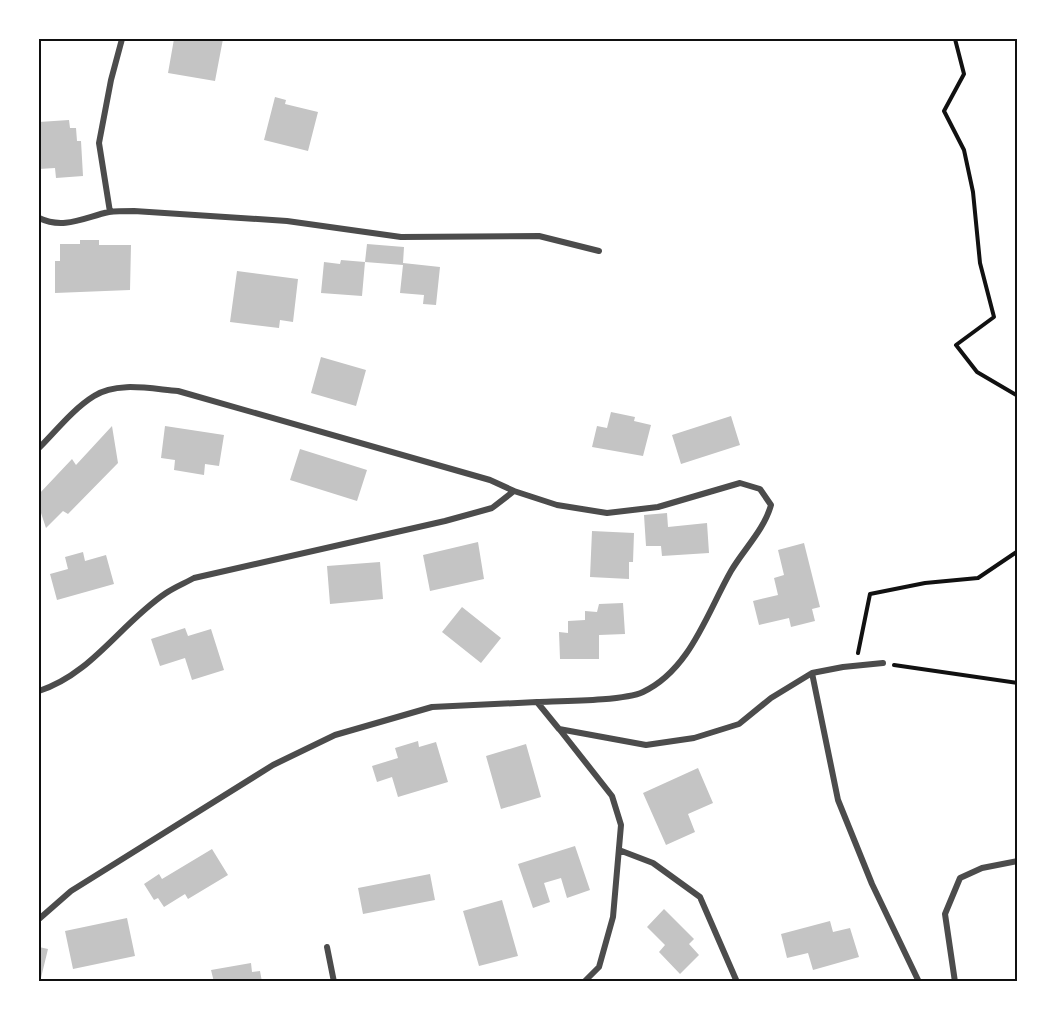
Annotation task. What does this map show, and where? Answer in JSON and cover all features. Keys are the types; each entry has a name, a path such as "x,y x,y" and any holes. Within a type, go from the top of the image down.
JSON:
{"street":[{"path":"110,212 99,143 111,80 122,39"},
{"path":"39,218 46,222 72,224 110,212 134,211 287,221 401,237 538,236 599,251"},
{"path":"39,448 95,395 114,388 178,391 490,480 514,491 557,505 607,513 658,507 740,483 760,489 771,505 768,518 732,570 694,643 669,674 642,693 593,699 432,707 335,735 273,765 71,891 39,919"},
{"path":"39,691 62,682 80,671 165,593 194,578 492,508 514,491"},
{"path":"560,729 646,745 694,738 739,724 771,698 812,673 884,663"},
{"path":"812,673 838,800 872,884 919,982"},
{"path":"537,702 612,796 621,825 613,917 599,968 584,982"},
{"path":"619,850 653,863 700,897 737,982"},
{"path":"955,982 945,914 960,878 982,868 1018,861"},
{"path":"327,947 334,982"}],"path":[{"path":"955,39 964,74 944,111 964,150 973,192 980,263 994,317 956,345 977,372 1018,396"},
{"path":"855,666 870,594 925,583 978,578 1018,551"},
{"path":"884,663 1018,683"}],"building":[{"path":"174,39 223,39 215,81 168,73"},
{"path":"275,97 286,100 285,104 318,112 308,151 264,140"},
{"path":"69,120 70,128 76,128 77,141 81,141 83,176 56,178 55,168 39,169 39,122"},
{"path":"80,240 99,240 99,245 131,245 130,290 55,293 55,261 60,261 60,244 80,244"},
{"path":"367,244 404,247 403,263 440,267 436,305 423,304 424,295 400,293 403,265 365,262"},
{"path":"341,260 365,262 362,296 321,293 324,262 340,264"},
{"path":"237,271 298,279 293,322 280,320 279,328 230,322"},
{"path":"321,357 366,370 356,406 311,393"},
{"path":"611,412 635,417 634,421 651,425 643,456 592,447 597,426 607,428"},
{"path":"731,416 740,445 681,464 672,435"},
{"path":"112,426 118,463 68,514 63,511 46,528 39,507 39,494 72,459 76,465"},
{"path":"165,426 224,435 219,466 205,464 204,475 174,470 175,460 161,458"},
{"path":"300,449 367,470 357,501 290,480"},
{"path":"667,513 668,527 707,523 709,553 662,556 661,546 646,546 644,515"},
{"path":"592,531 634,533 633,562 629,562 629,579 590,577"},
{"path":"478,542 484,579 430,591 423,555"},
{"path":"804,543 820,607 812,609 815,621 791,627 789,618 759,625 753,601 778,595 774,578 784,575 778,550"},
{"path":"83,552 85,561 106,555 114,584 57,600 50,574 68,569 65,557"},
{"path":"380,562 383,599 330,604 327,566"},
{"path":"623,603 625,634 599,635 599,659 560,659 559,632 568,633 568,621 585,620 585,611 597,612 599,604"},
{"path":"462,607 501,638 481,663 442,632"},
{"path":"185,628 188,636 211,629 224,670 192,680 185,658 160,666 151,639"},
{"path":"418,741 419,747 436,742 448,782 398,797 392,777 377,782 372,766 398,758 395,748"},
{"path":"526,744 541,797 501,809 486,756"},
{"path":"698,768 713,803 688,814 695,832 666,845 643,793"},
{"path":"575,846 590,890 567,898 561,878 544,883 550,902 533,908 518,864"},
{"path":"212,849 228,875 188,899 185,894 164,907 158,898 154,900 144,884 159,874 162,879"},
{"path":"430,874 435,900 363,914 358,888"},
{"path":"502,900 518,956 479,966 463,911"},
{"path":"664,909 694,939 689,944 699,955 680,974 659,952 665,945 647,927"},
{"path":"127,918 135,956 73,969 65,931"},
{"path":"830,921 833,932 850,928 859,957 813,970 808,953 787,958 781,934"},
{"path":"39,947 48,949 40,982 39,982"},
{"path":"251,963 252,972 260,971 262,982 214,982 211,970"}]}
